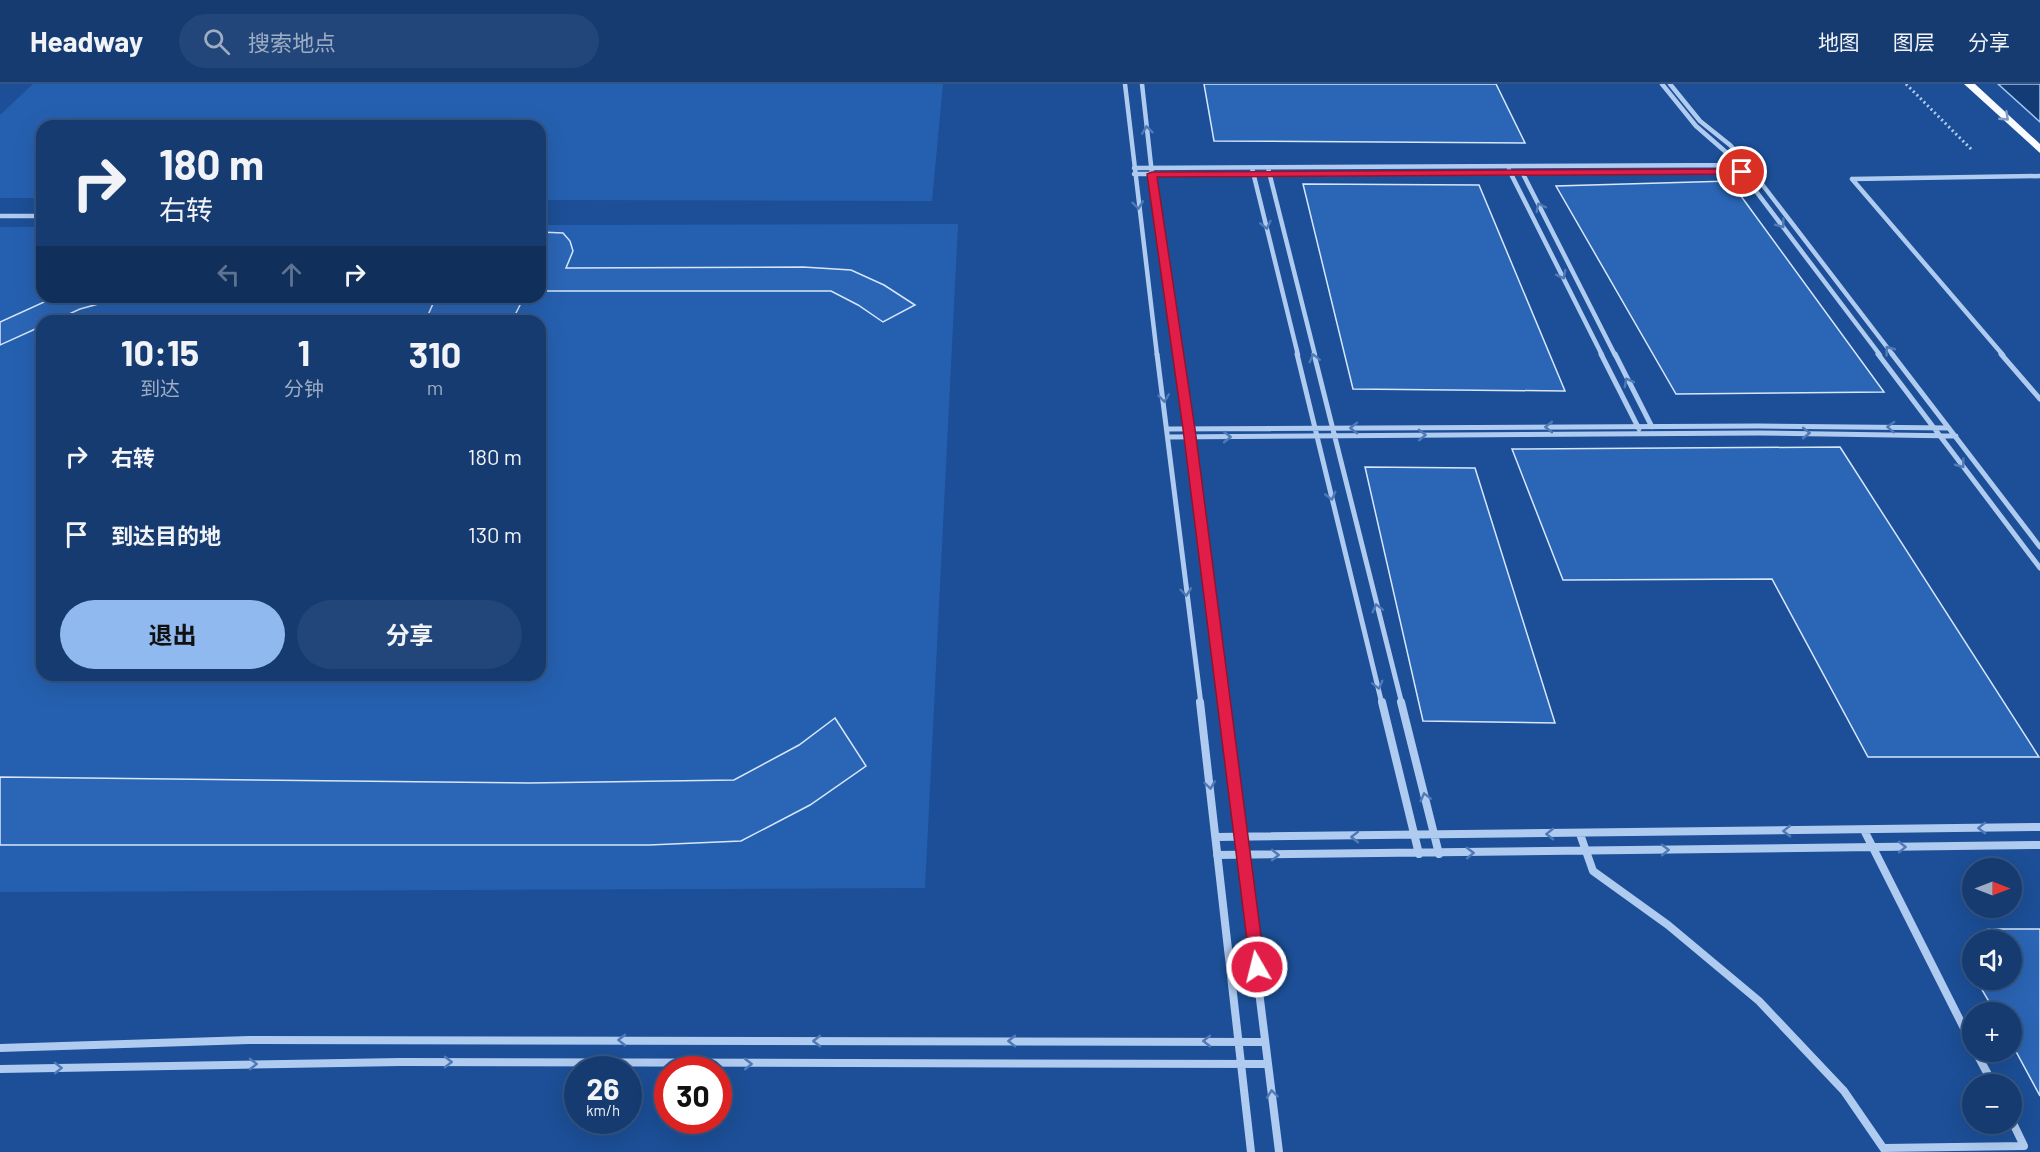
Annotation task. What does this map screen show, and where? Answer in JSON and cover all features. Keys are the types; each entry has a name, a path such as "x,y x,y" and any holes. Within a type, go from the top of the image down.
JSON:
{"main road":[{"path":"1969,84 2040,150"}],"street":[{"path":"1125,84 1216,837 1251,1152"},
{"path":"1142,84 1152,171 1189,429 1279,1152"},
{"path":"1662,84 1692,121 1737,165 2040,568"},
{"path":"1670,84 1696,117 1730,145 1747,165 2040,547"},
{"path":"1268,171 1747,165"},
{"path":"1508,167 1641,433"},
{"path":"1519,167 1655,433"},
{"path":"1134,171 1752,172"},
{"path":"1253,171 1419,854"},
{"path":"1268,171 1439,854"},
{"path":"2040,177 1852,179 2040,399"},
{"path":"0,216 36,216"},
{"path":"1167,429 1638,426 1949,428"},
{"path":"1168,437 1641,433 1956,436"},
{"path":"1216,837 2040,827"},
{"path":"1864,830 1962,1024"},
{"path":"1580,834 1593,871 1668,925 1759,1001 1844,1091 1885,1150 2024,1146 2018,1134"},
{"path":"1217,855 2040,845"},
{"path":"0,1048 249,1040 1265,1042"},
{"path":"0,1069 401,1062 1268,1064"}],"path":[{"path":"1905,84 1999,177"}],"shaded area":[{"path":"33,84 943,84 932,201 546,200 546,120 36,120 36,198 0,198 0,115"},
{"path":"1998,84 2040,84 2040,122"},
{"path":"958,224 925,888 0,892 0,227 36,227 36,303 546,303 546,225"}],"building":[{"path":"1204,84 1496,84 1525,143 1214,141"},
{"path":"1730,181 1884,392 1676,394 1556,186"},
{"path":"1303,184 1479,185 1565,391 1353,389"},
{"path":"546,232 563,233 570,241 573,251 566,268 803,267 851,270 884,285 915,305 883,322 858,305 831,291 546,291"},
{"path":"42,303 102,303 67,315 36,315 36,329 0,345 0,322"},
{"path":"433,303 521,303 515,315 428,315"},
{"path":"1840,447 2039,757 1868,757 1772,579 1563,580 1512,449"},
{"path":"1365,467 1475,468 1555,723 1423,721"},
{"path":"835,718 866,766 810,805 741,841 649,845 0,845 0,777 529,783 734,780 799,745"},
{"path":"2040,929 2040,1096 2022,1062 2022,1002 1989,1002 1982,990 2022,990 2022,930 1988,930"}],"route":[{"path":"1257,967 1241,855 1236,799 1189,429 1152,174 1742,172"}]}
